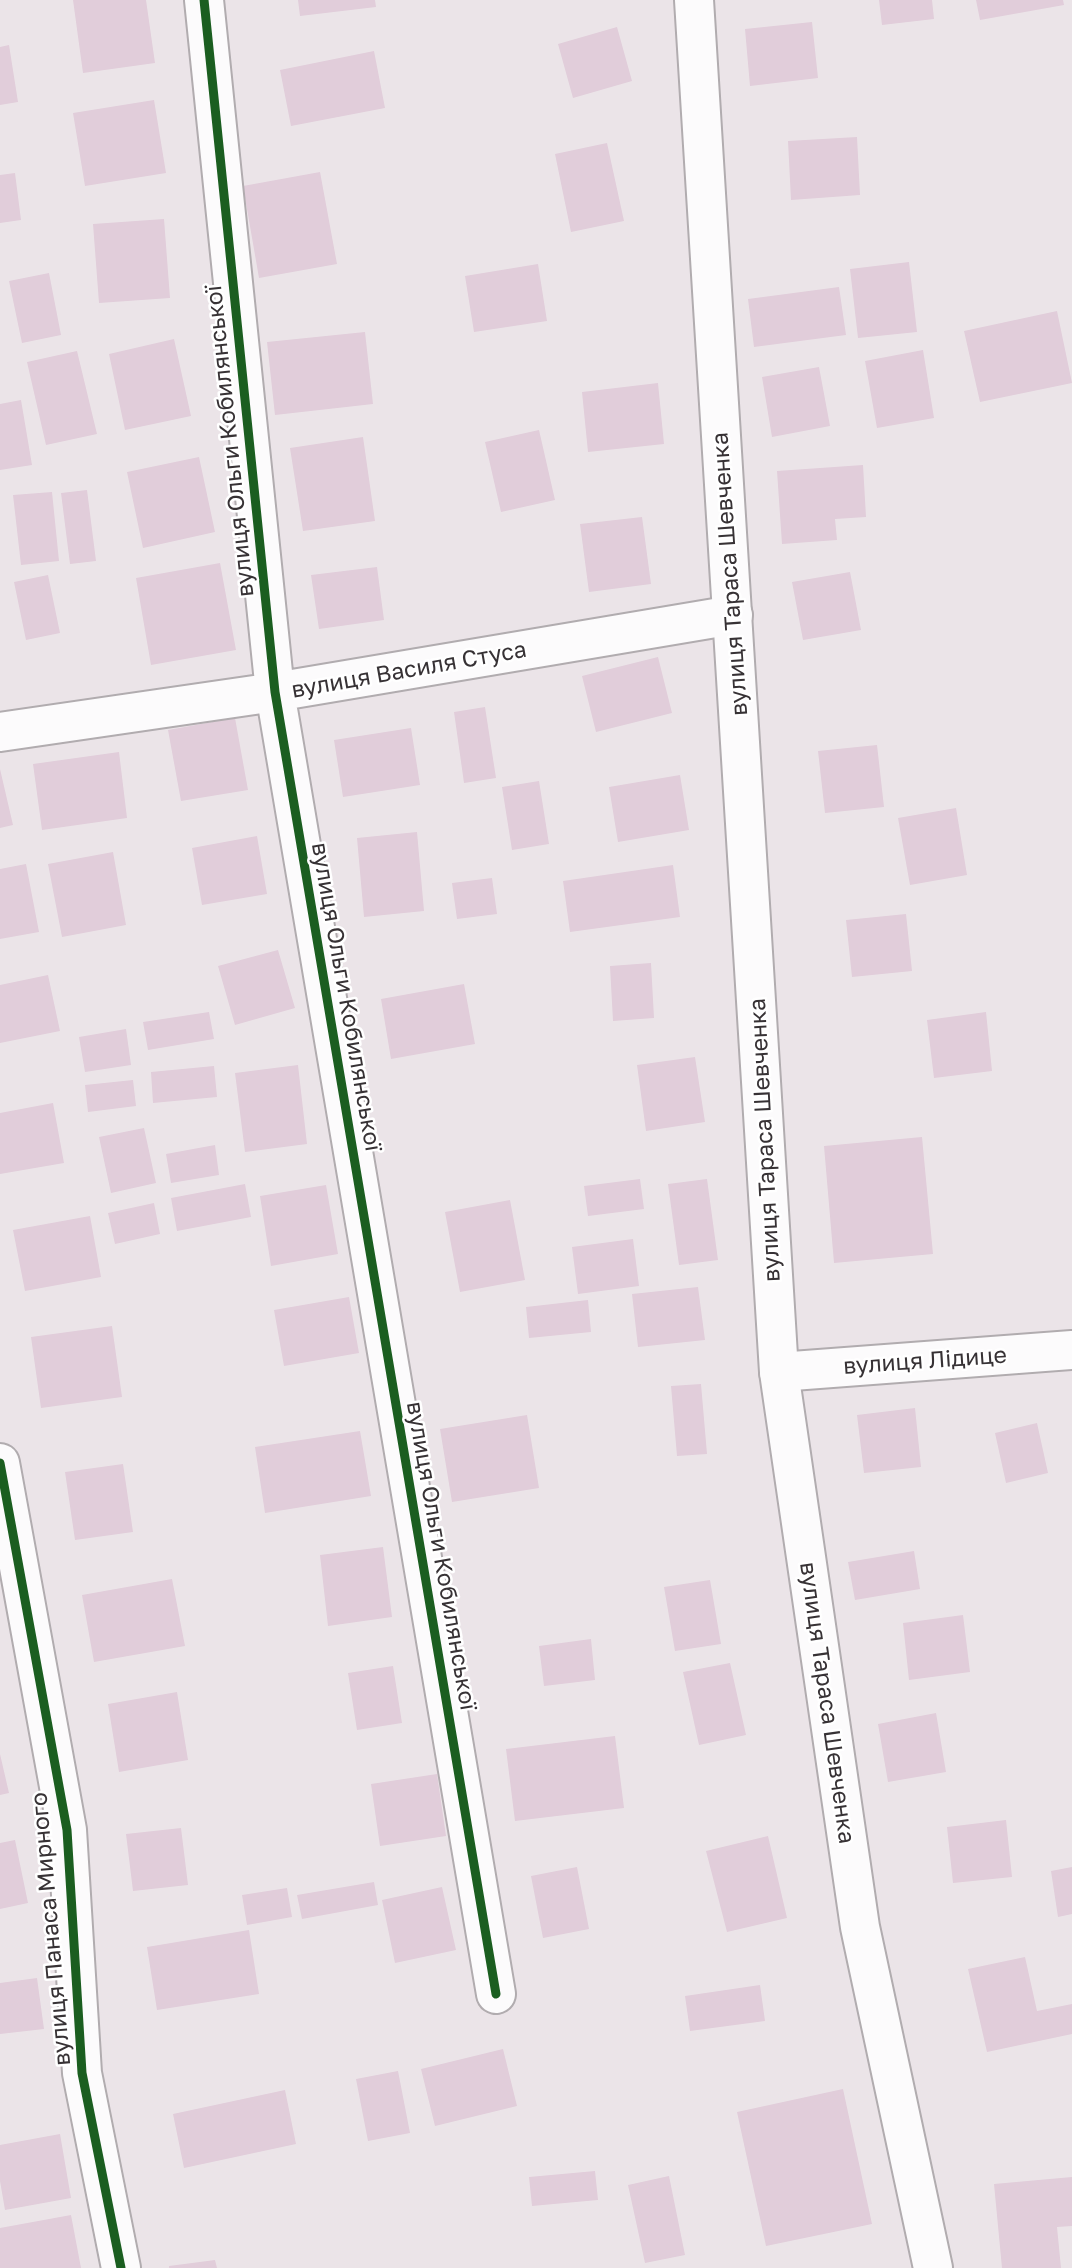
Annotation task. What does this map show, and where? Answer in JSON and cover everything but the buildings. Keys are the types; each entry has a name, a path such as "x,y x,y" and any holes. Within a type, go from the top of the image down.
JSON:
{"street":[{"name":"вулиця Ольги Кобилянської","path":"204,0 275,692 496,1994"},
{"name":"вулиця Тараса Шевченка","path":"694,0 779,1372 860,1927 933,2268"},
{"name":"вулиця Василя Стуса","path":"0,732 275,692 733,615"},
{"name":"вулиця Лідице","path":"779,1372 1072,1350"},
{"name":"вулиця Панаса Мирного","path":"0,1463 67,1830 82,2073 121,2268"}],"cycle path":[{"path":"204,0 275,692 496,1994"},
{"path":"0,1463 67,1830 82,2073 121,2268"}]}
